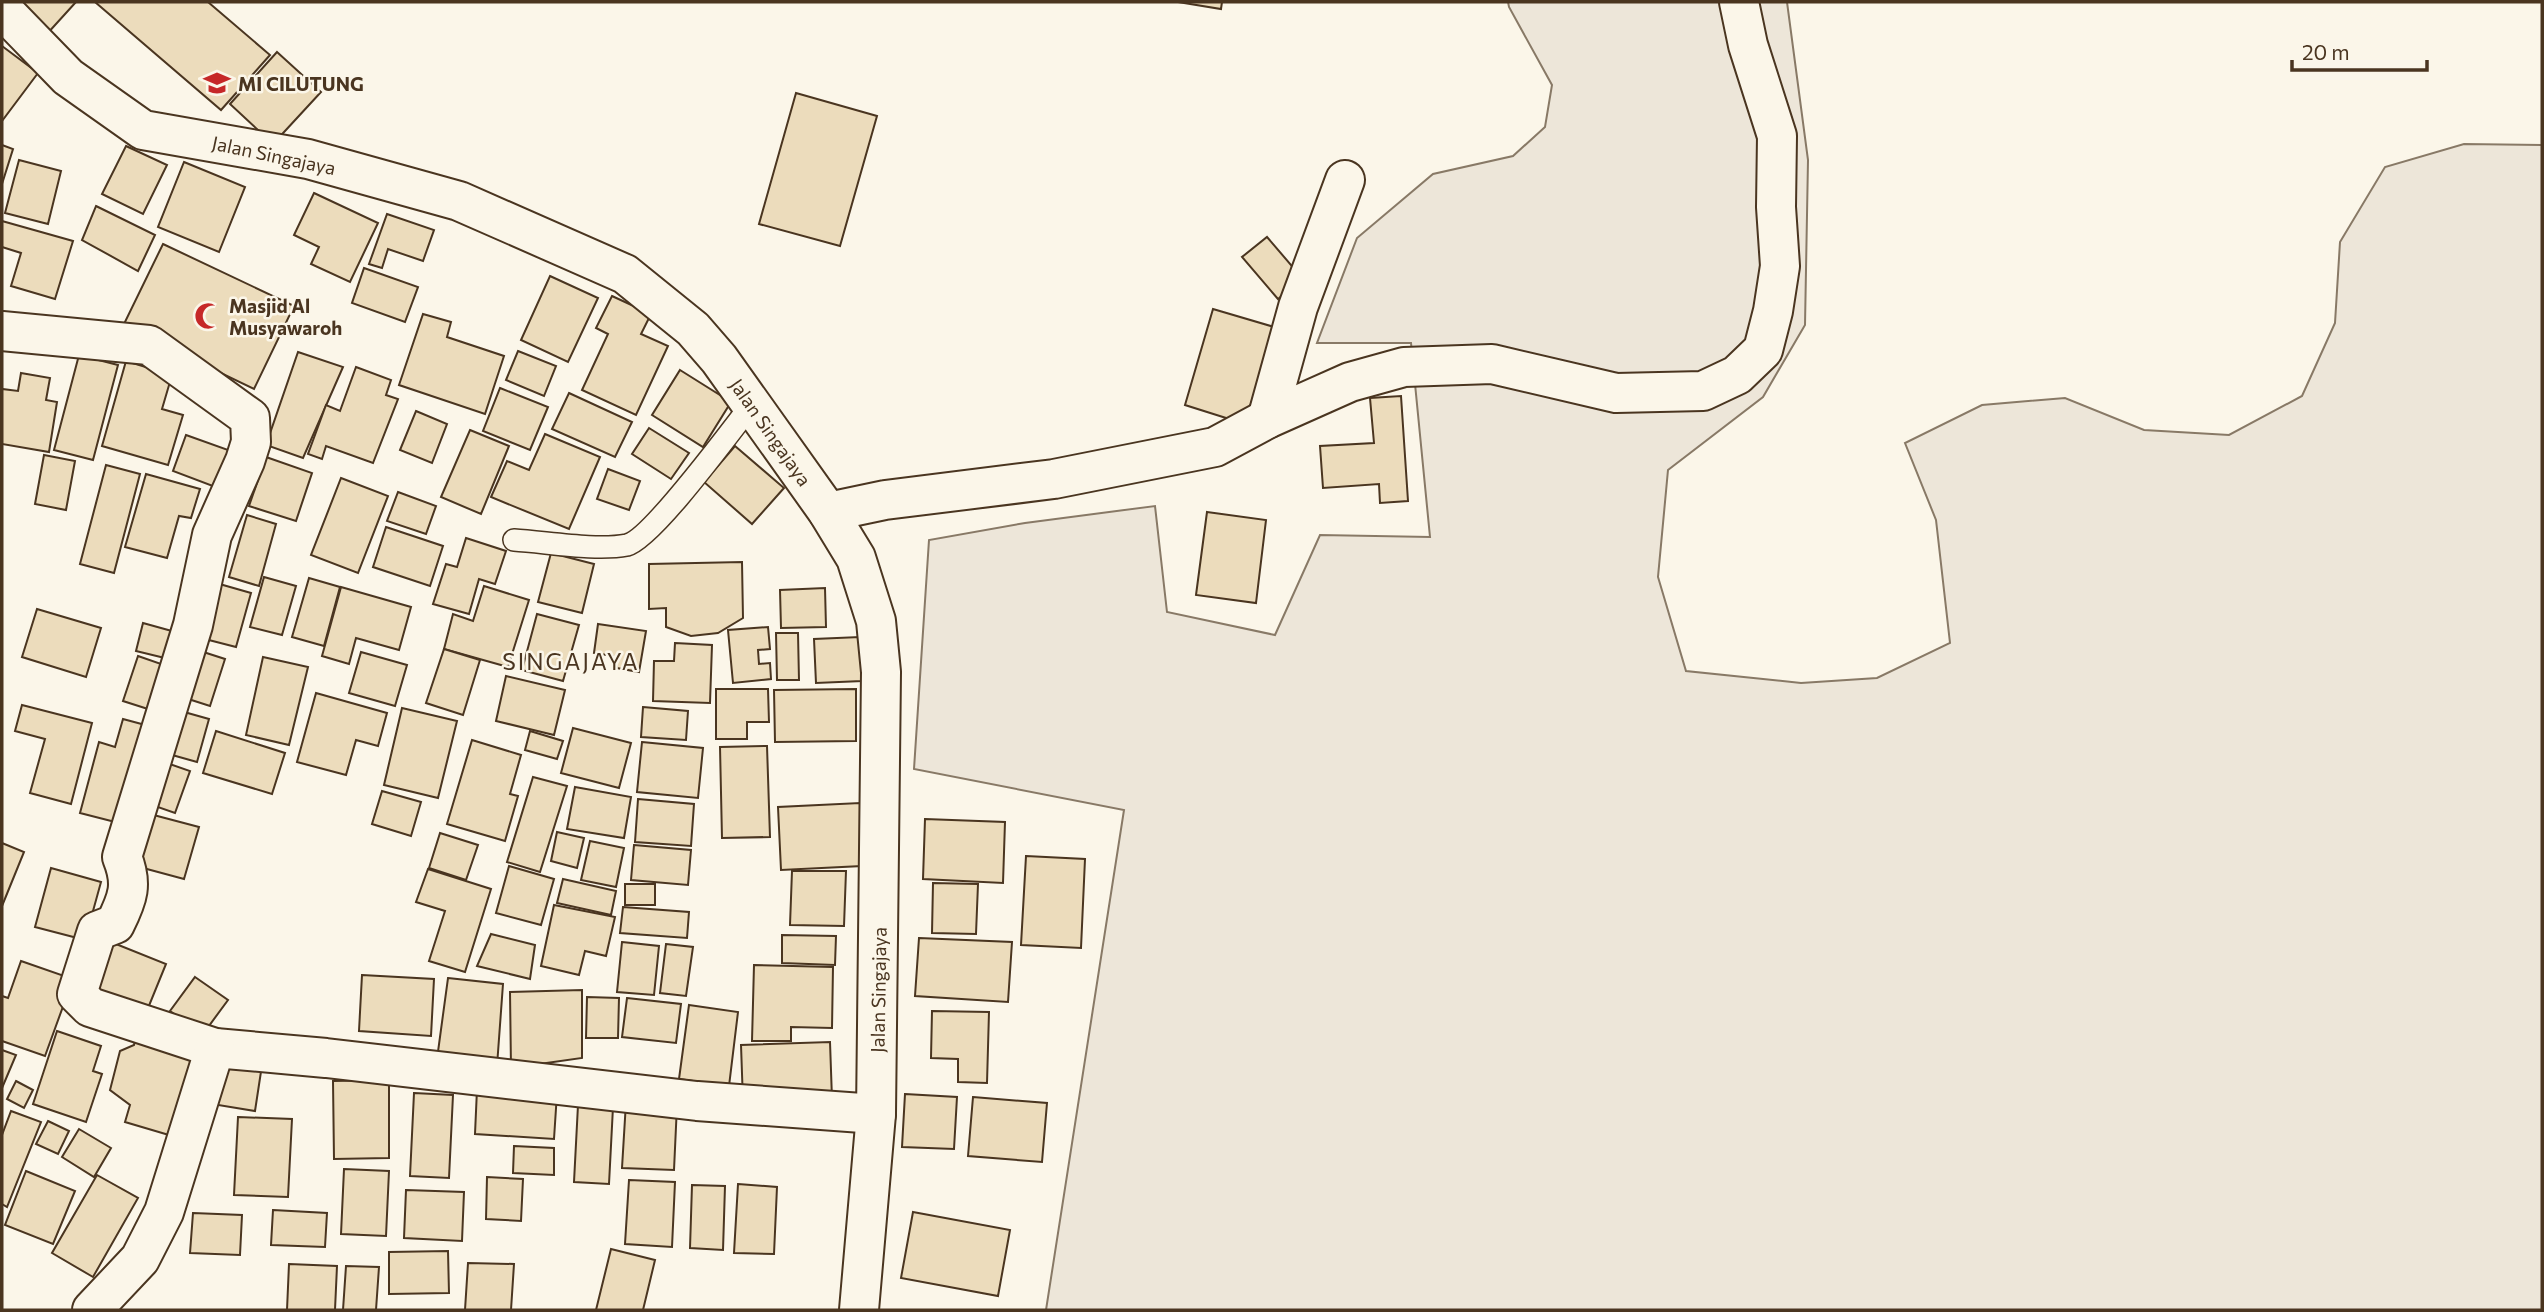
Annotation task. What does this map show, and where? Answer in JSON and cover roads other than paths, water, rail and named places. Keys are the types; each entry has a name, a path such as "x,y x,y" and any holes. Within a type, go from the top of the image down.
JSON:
{"street":[{"path":"828,512 886,500 1054,479 1215,447 1267,419 1350,382 1404,367 1492,364 1616,393 1703,391 1737,375 1763,349 1773,311 1780,266 1776,207 1777,136 1748,45 1739,2"},
{"name":"Jalan Singajaya","path":"2,9 68,77 143,130 308,159 459,201 625,274 693,329 719,359 828,512 856,558 876,621 881,672 876,1114 859,1310"},
{"path":"1267,419 1298,307 1345,180"},
{"path":"2,331 149,345 250,418 251,442 212,534 193,625 122,857 130,875 125,904 115,924 97,931 77,993 90,1007 215,1048 326,1058 697,1101 876,1114"},
{"path":"92,1310 140,1259 164,1212 215,1048"}],"lane":[{"path":"514,540 609,547 631,544 675,503 752,404"}],"place":[{"name":"MI CILUTUNG","path":"217,83"},
{"name":"Masjid Al Musyawaroh","path":"208,316"}],"district":[{"name":"SINGAJAYA","path":"571,661"}]}
